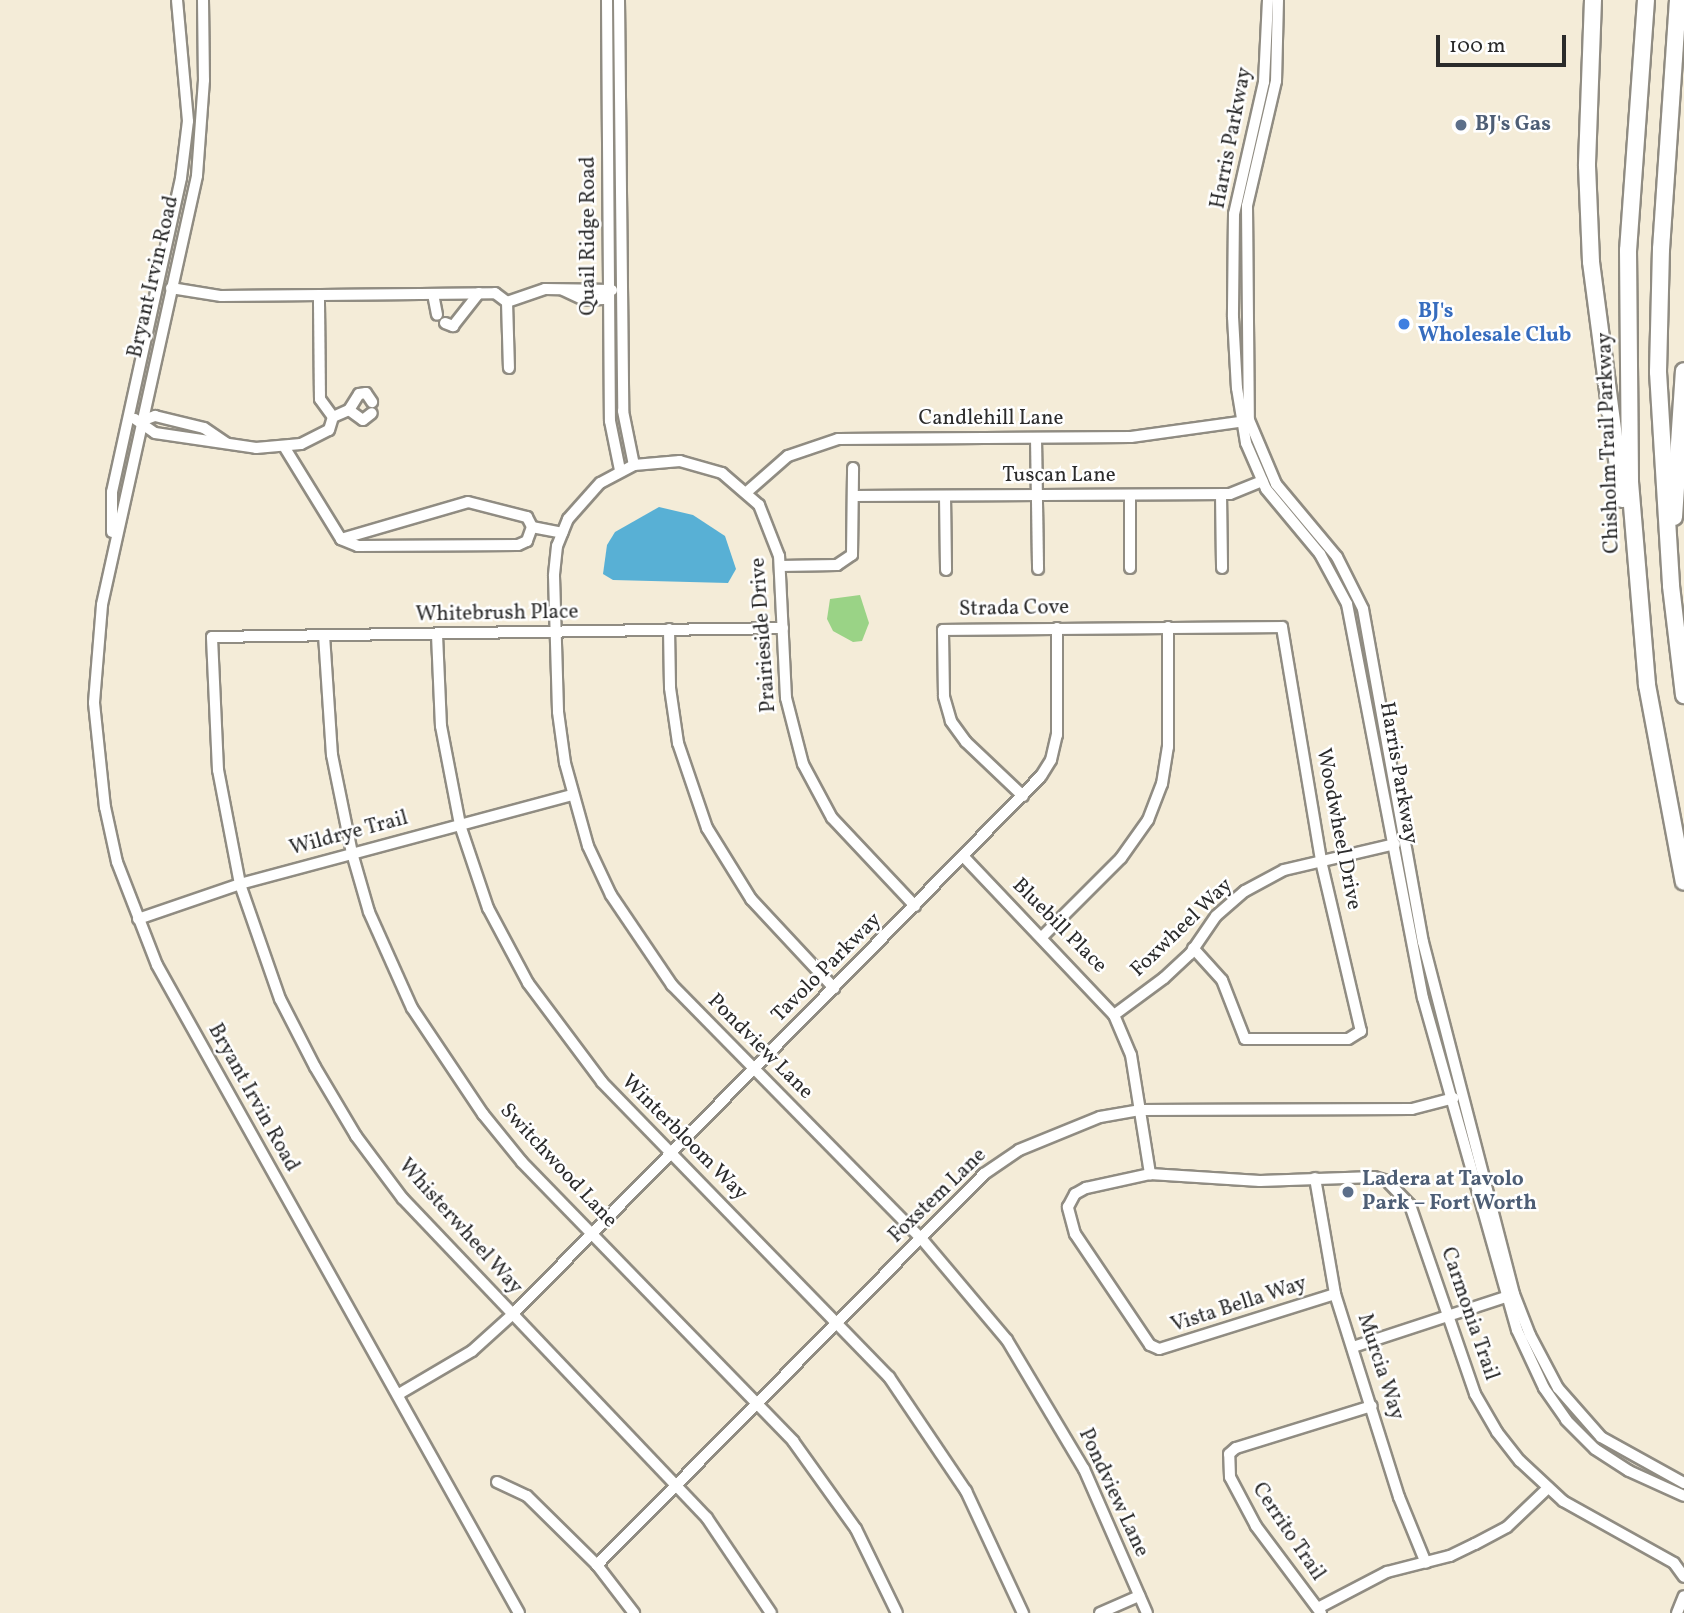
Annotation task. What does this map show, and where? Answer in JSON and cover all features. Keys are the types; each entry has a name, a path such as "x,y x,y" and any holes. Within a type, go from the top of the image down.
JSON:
{"highway":[{"path":"1593,0 1587,166 1591,262 1610,426 1636,586"},
{"name":"Chisholm Trail Parkway","path":"1646,0 1626,296 1636,586 1657,741 1684,882"},
{"path":"1678,0 1658,314 1660,433 1671,586 1684,695"},
{"path":"1671,586 1684,371"}],"street":[{"name":"Bryant Irvin Road","path":"111,559 112,492 181,178 188,121 177,0"},
{"name":"Bryant Irvin Road","path":"203,0 204,80 197,176 111,559 101,618 95,716 105,807 117,862 157,965 399,1394 458,1510 519,1613"},
{"name":"Quail Ridge Road","path":"607,0 610,421 620,470"},
{"name":"Quail Ridge Road","path":"619,0 625,436 634,465"},
{"name":"Harris Parkway","path":"1268,0 1272,65"},
{"name":"Harris Parkway","path":"1278,0 1272,65 1240,254 1245,421 1262,481 1320,554 1347,604 1449,1099 1532,1365 1566,1420 1595,1449 1629,1471 1684,1496"},
{"path":"172,288 221,296 495,293 507,302"},
{"path":"507,302 560,289 584,300 603,299 607,290 622,290"},
{"path":"433,294 441,319 453,326 479,293"},
{"path":"319,295 320,399 333,417"},
{"path":"507,302 509,368"},
{"path":"129,418 141,421 155,433 285,448 329,430 333,417 349,410 359,394 366,393 372,408 363,419 349,410"},
{"path":"141,421 155,416 204,428 227,443"},
{"path":"171,436 174,421"},
{"name":"Harris Parkway","path":"1245,421 1276,484 1337,557 1363,609 1397,844 1463,1096 1510,1296 1543,1362 1584,1420 1610,1444 1684,1483"},
{"name":"Candlehill Lane","path":"748,491 788,456 823,442 1131,437 1245,421"},
{"path":"1036,438 1038,569"},
{"path":"285,448 341,539 358,546 518,545 527,541 532,527 527,517 468,502 341,539"},
{"name":"Prairieside Drive","path":"634,465 664,460 700,464 722,473 748,491 775,538 780,566 790,720 812,783 832,818 915,906"},
{"name":"Pondview Lane","path":"634,465 620,470 587,493 562,533 554,559 558,712 572,795 598,869 638,941 693,1009 921,1238 970,1292 1038,1388 1084,1469 1147,1613"},
{"path":"780,566 837,565 848,560 853,550 853,468"},
{"name":"Tuscan Lane","path":"853,496 1222,494 1262,481"},
{"path":"1222,494 1223,568"},
{"path":"1130,495 1130,568"},
{"path":"945,496 946,570"},
{"path":"532,527 562,533"},
{"path":"1043,936 1121,858 1148,820 1162,784 1168,747 1168,627"},
{"name":"Strada Cove","path":"1023,796 966,742 951,721 944,696 943,630 1283,627"},
{"name":"Woodwheel Drive","path":"1194,948 1223,980 1245,1039 1357,1036 1361,1031 1321,861 1283,627"},
{"name":"Whitebrush Place","path":"212,637 783,628"},
{"name":"Tavolo Parkway","path":"399,1394 472,1351 513,1314 1041,776 1056,748 1057,628"},
{"path":"669,629 670,688 678,743 707,828 751,899 834,988"},
{"name":"Switchwood Lane","path":"324,635 332,755 352,853 385,952 443,1058 523,1161 758,1403 837,1500 897,1613"},
{"name":"Winterbloom Way","path":"437,635 445,757 460,825 499,932 550,1017 602,1082 889,1377 966,1491 1023,1613"},
{"name":"Whisterwheel Way","path":"212,637 218,770 240,884 280,999 356,1136 412,1208 677,1485 724,1540 771,1613"},
{"name":"Wildrye Trail","path":"138,919 240,884 572,795"},
{"name":"Foxwheel Way","path":"1114,1015 1164,978 1194,948 1216,916 1245,891 1284,870 1397,844"},
{"name":"Bluebill Place","path":"963,856 1043,936 1114,1015 1131,1055 1150,1174"},
{"name":"Foxstem Lane","path":"597,1566 984,1174 1019,1150 1100,1117 1139,1110 1412,1109 1463,1096"},
{"name":"Carmonia Trail","path":"1068,1207 1074,1195 1086,1188 1150,1174 1260,1181 1374,1177 1400,1189 1420,1229 1447,1316 1480,1404 1520,1461 1578,1513 1674,1563 1684,1577"},
{"name":"Murcia Way","path":"1315,1178 1335,1294 1399,1497 1426,1563"},
{"name":"Vista Bella Way","path":"1068,1207 1075,1234 1150,1345 1159,1349 1335,1294"},
{"path":"1353,1347 1510,1296"},
{"name":"Cerrito Trail","path":"1319,1610 1256,1526 1230,1477 1229,1454 1247,1444 1372,1406"},
{"path":"497,1482 527,1496 597,1566 634,1613"},
{"path":"1319,1610 1370,1579 1450,1556 1507,1527 1548,1488"},
{"path":"1100,1613 1139,1596"},
{"path":"1677,1613 1684,1596"}],"green space":[{"path":"860,595 869,623 862,641 853,642 833,631 827,619 830,599"}],"water":[{"path":"659,507 693,515 725,536 736,569 728,583 613,580 603,574 607,545 615,532"}],"place":[{"name":"BJ's Gas","path":"1461,125"},
{"name":"BJ's Wholesale Club","path":"1404,324"},
{"name":"Ladera at Tavolo Park – Fort Worth","path":"1348,1192"}]}
